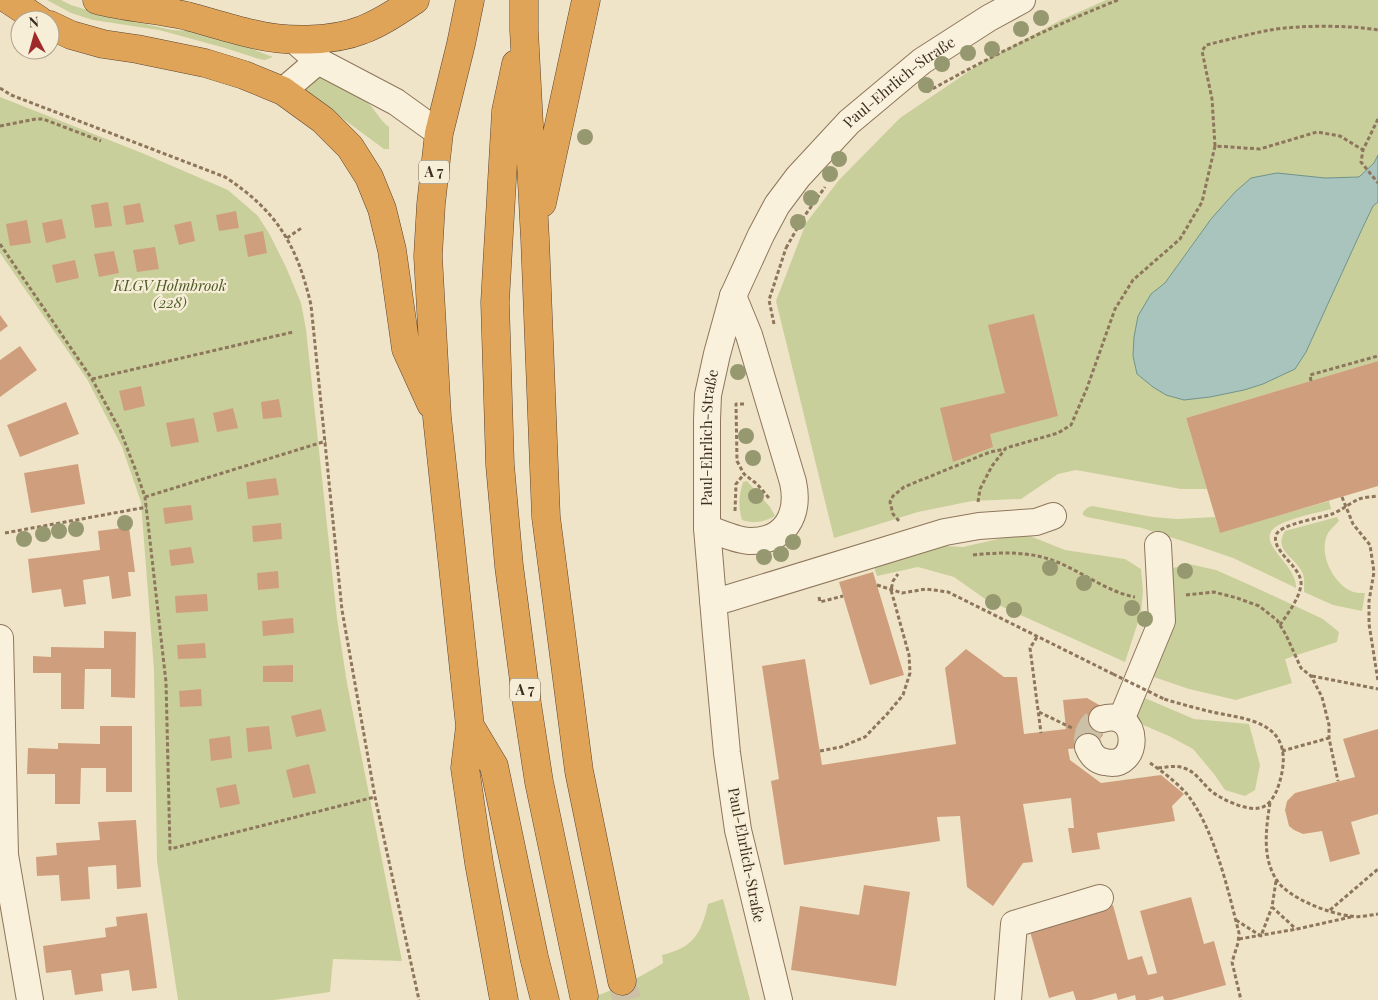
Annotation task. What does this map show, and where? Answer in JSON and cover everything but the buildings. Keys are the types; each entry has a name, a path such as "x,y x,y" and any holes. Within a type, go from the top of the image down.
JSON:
{"highway":[{"path":"9,0 24,10"},
{"path":"97,0 116,5 148,8 186,16 255,35 293,39 336,38 361,31 379,23 415,0"},
{"name":"A 7","path":"470,0 439,133 431,204 428,256 437,417 470,726 465,768 479,863 504,1000"},
{"name":"A 7","path":"524,0 546,517 580,771 622,981"},
{"path":"535,239 586,0"},
{"path":"60,30 71,35 103,44 205,63 244,75 283,91 324,120 350,147 369,177 382,209 392,250 406,349 437,417"},
{"name":"A 7","path":"524,30 506,111 501,196 496,302 500,465 509,566 539,782 584,996"},
{"name":"A 7","path":"470,726 494,766 545,1000"}],"street":[{"name":"Paul-Ehrlich-Straße","path":"779,1000 738,830 727,752 707,528 706,420 708,395 717,354 733,296 777,205 798,177 849,122 922,61 1022,0"},
{"path":"293,39 318,61 396,102 439,133"},
{"path":"283,91 318,61"},
{"path":"707,528 746,540 767,539 778,533 790,520 796,501 793,482 749,335 733,296"},
{"path":"713,600 762,588 945,532 979,526 1036,522 1053,516"},
{"path":"1084,739 1095,758 1102,762 1111,763 1119,761 1131,750 1132,733 1128,726 1112,719 1162,621 1158,545"},
{"path":"0,638 5,855 30,1000"},
{"path":"1008,1000 1014,924 1100,898"}],"path":[{"path":"925,93 969,68 1063,22 1118,0"},
{"path":"912,541 893,514 890,502 893,496 904,487 990,452 1058,433 1071,425 1087,388 1115,309 1133,280 1180,239 1202,202 1215,146 1212,99 1202,52 1206,45 1271,30 1360,27 1378,30"},
{"path":"0,88 11,95 225,177 247,191 264,207 281,227 287,238 304,278 311,305 342,610 375,797 419,1000"},
{"path":"0,126 36,118 43,119 101,142"},
{"path":"1378,120 1363,150 1361,162 1378,183"},
{"path":"1215,146 1260,149 1317,132 1340,136 1363,150"},
{"path":"786,248 803,218 826,186"},
{"path":"287,238 303,227"},
{"path":"0,244 92,379 120,430 145,497 166,682 170,849 375,797"},
{"path":"92,379 293,332"},
{"path":"1311,381 1310,375 1378,356"},
{"path":"748,412 746,403 736,404 737,461 744,474 757,484 773,502"},
{"path":"145,497 326,441"},
{"path":"979,526 978,502 980,489 992,466 1006,448"},
{"path":"735,512 736,484 744,474"},
{"path":"767,488 769,498"},
{"path":"1280,625 1296,600 1301,586 1301,577 1279,548 1276,535 1279,530 1332,514 1360,498 1378,496"},
{"path":"1342,497 1354,524 1370,545 1374,572 1369,601 1370,624 1378,681"},
{"path":"5,533 147,507"},
{"path":"970,555 998,552 1035,555 1058,562 1131,597 1147,599 1214,592 1259,606 1277,620 1301,668 1311,676 1322,697 1338,781"},
{"path":"820,751 841,747 865,736 888,714 904,695 910,672 909,655 891,590 893,581 901,571"},
{"path":"877,586 902,593 926,589 948,592 1164,699 1252,721 1269,729 1277,737 1282,751 1283,762 1281,777 1270,803 1264,836 1270,865 1276,880 1294,896 1313,906 1352,917"},
{"path":"1036,637 1030,648 1041,732"},
{"path":"1311,676 1378,689"},
{"path":"1038,712 1084,739"},
{"path":"1282,751 1329,738"},
{"path":"1131,750 1158,768 1185,792 1196,808 1222,867 1235,919 1238,940 1232,962 1241,1000"},
{"path":"1158,768 1174,766 1184,768 1196,775 1211,791 1230,802 1250,808 1260,808 1270,803"},
{"path":"1329,910 1378,869"},
{"path":"1261,936 1272,907 1276,880"},
{"path":"1272,907 1297,929"},
{"path":"1238,940 1352,917 1378,914"},
{"path":"1235,919 1261,936"}],"green space":[{"path":"47,0 61,0 97,13 172,30 190,31 239,44 273,57 265,60 259,59 159,30 93,20 71,13"},
{"path":"1106,0 1378,0 1378,155 1374,163 1359,177 1325,178 1211,219 1165,283 1151,294 1210,397 1263,384 1295,369 1306,352 1373,206 1378,202 1378,361 1186,418 1207,489 1181,489 1076,470 1058,474 1021,499 972,501 918,512 834,538 776,301 806,223 839,180 900,118 984,61 1061,20"},
{"path":"324,77 343,86 371,106 381,120 389,127 389,149 384,149 304,90 305,82"},
{"name":"KLGV Holmbrook (228)","path":"0,97 142,153 228,190 258,216 286,267 301,303 306,329 337,618 347,683 402,961 333,959 330,992 274,1000 178,1000 157,861 154,670 141,502 122,447 87,379 0,253"},
{"path":"747,481 770,507 775,516 759,522 742,520 740,496 743,482"},
{"path":"1329,501 1331,509 1285,522 1274,528 1270,535 1271,543 1294,578 1296,588 1233,558 1142,528 1083,515 1087,508 1092,506 1153,517 1177,519 1215,517 1220,532"},
{"path":"1337,517 1339,521 1328,533 1325,541 1328,565 1343,586 1353,592 1365,593 1362,611 1333,605 1304,592 1302,572 1283,549 1282,538 1285,531"},
{"path":"1011,536 1030,536 1065,550 1125,559 1141,569 1143,591 1141,613 1125,662 985,599 954,577 918,567 877,576 873,564 927,545 963,547"},
{"path":"1189,564 1216,570 1323,619 1339,632 1337,642 1285,659 1292,683 1236,700 1189,689 1148,675 1169,569"},
{"path":"1140,696 1194,719 1249,724 1260,765 1255,790 1245,796 1225,790 1193,749 1169,736 1129,719"},
{"path":"723,899 750,1000 584,1000 625,984 663,963 662,955 682,948 694,938 702,924 708,904"}],"water":[{"path":"1378,155 1378,202 1373,206 1306,352 1295,369 1263,384 1244,390 1184,400 1166,395 1137,374 1133,356 1138,316 1151,294 1165,283 1211,219 1235,192 1251,178 1277,173 1325,178 1359,177 1374,163"}],"tunnel":[{"path":"1088,747 1087,738 1089,730 1094,723 1102,719"},
{"path":"622,981 627,1000"}]}
